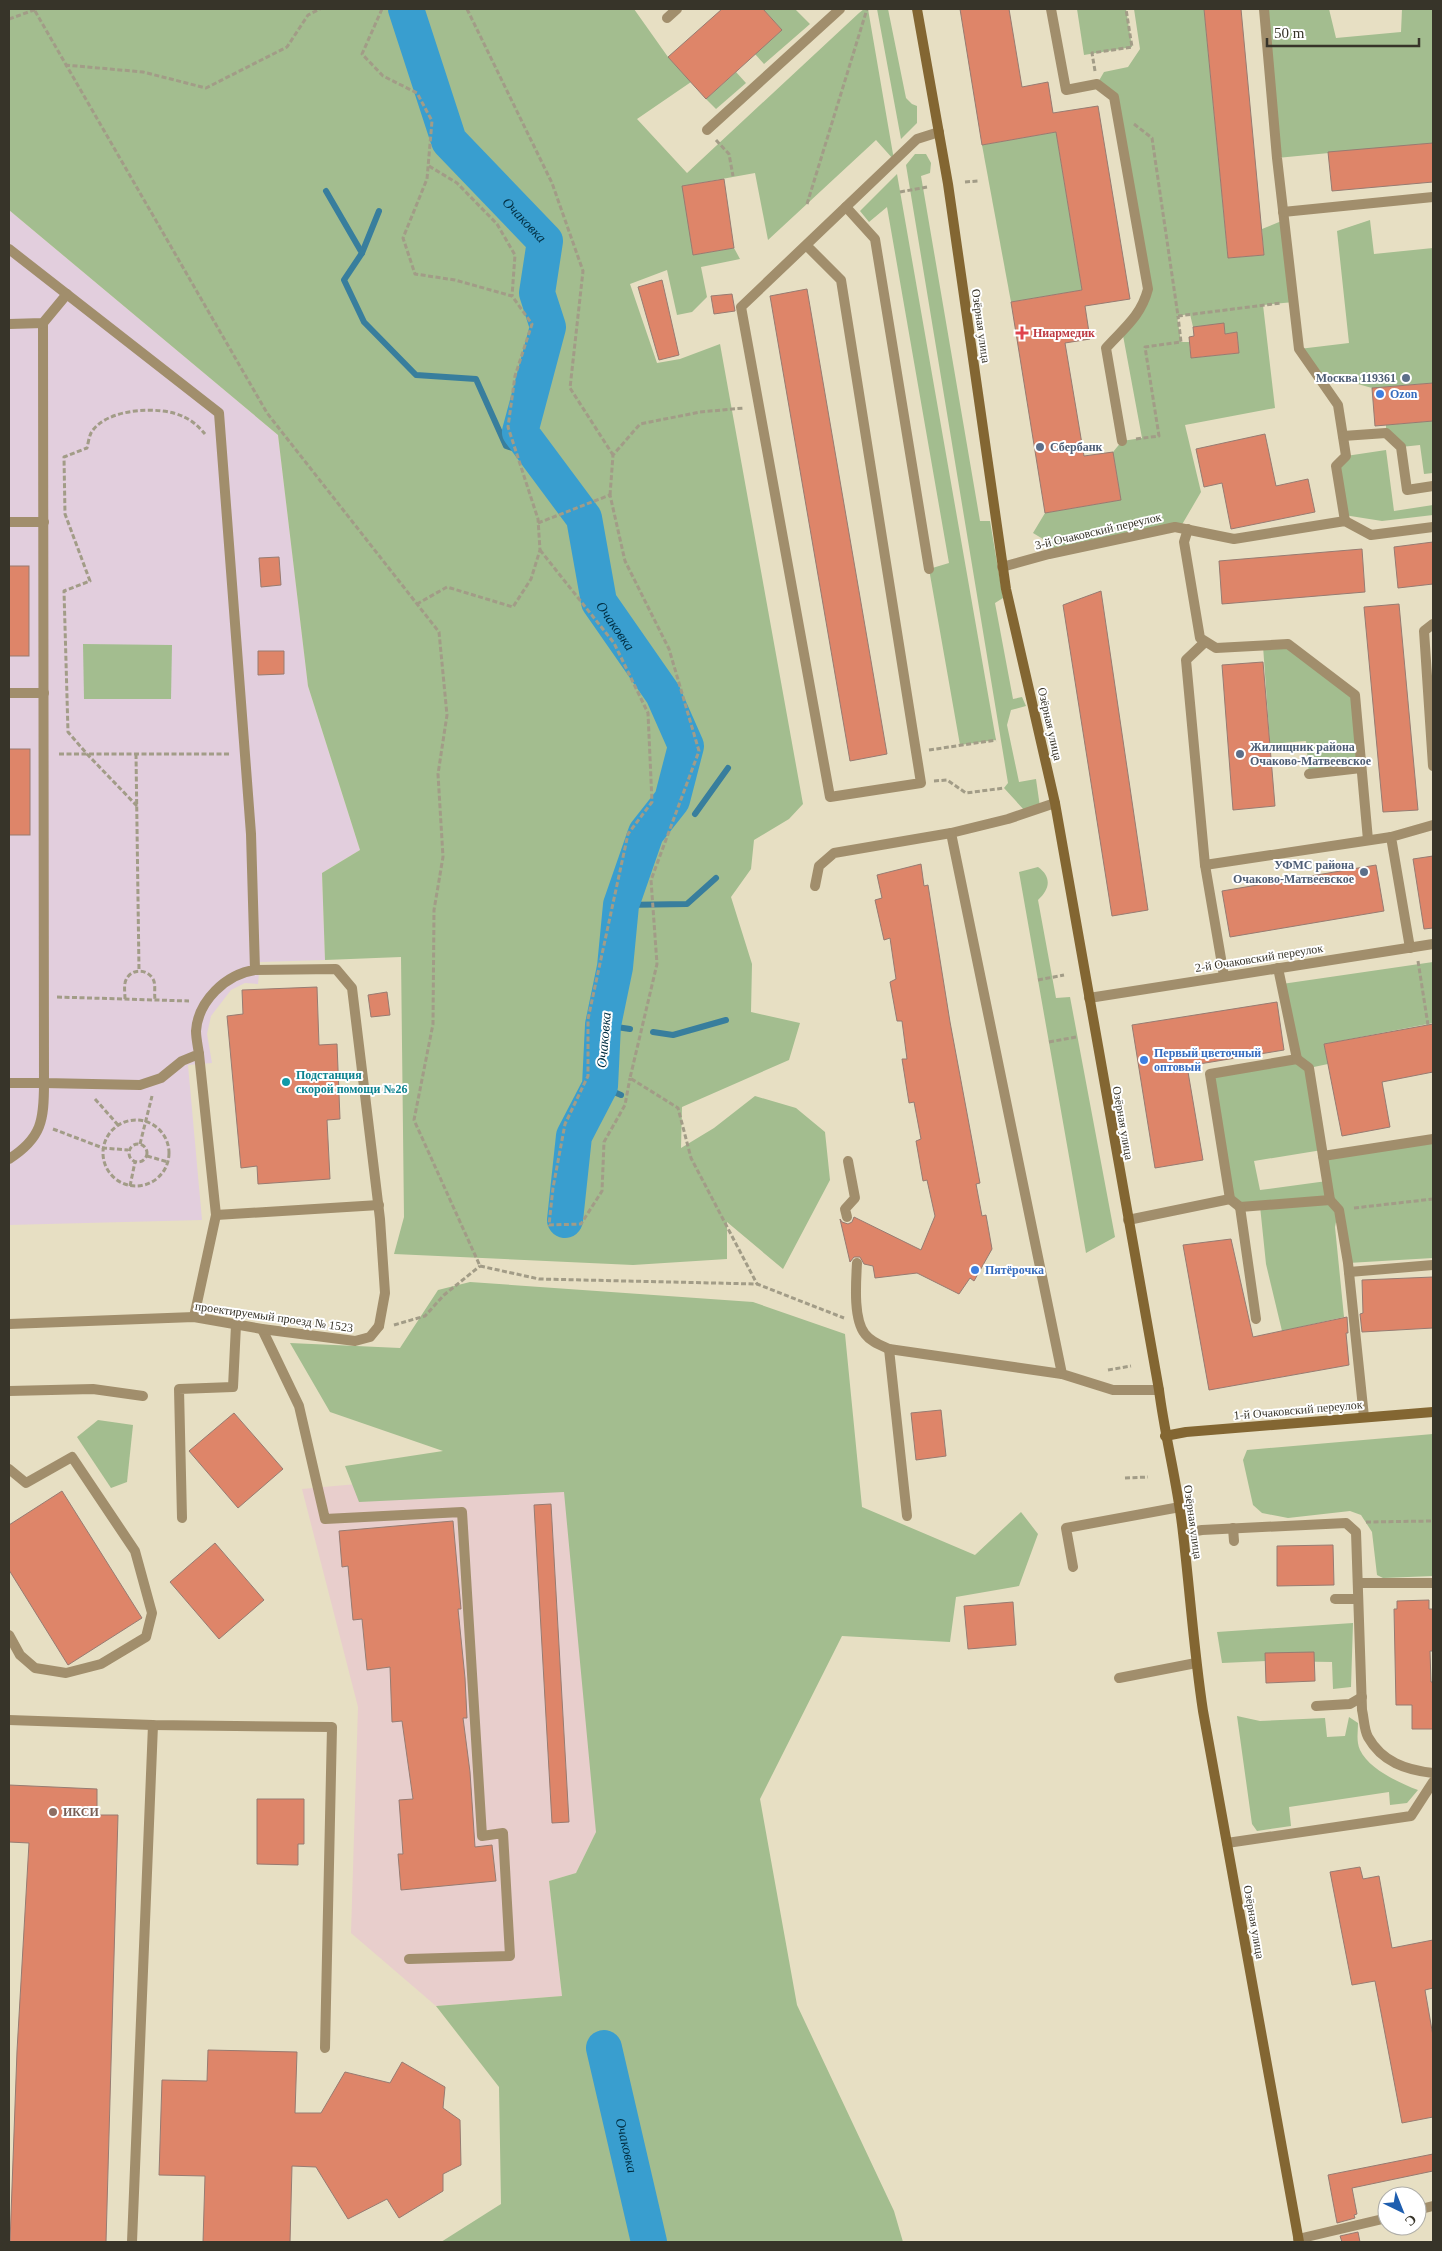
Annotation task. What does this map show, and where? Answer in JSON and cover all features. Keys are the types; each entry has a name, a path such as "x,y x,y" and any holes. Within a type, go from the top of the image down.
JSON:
{"street":[{"path":"667,18 677,9"},
{"path":"707,130 840,9"},
{"name":"Озёрная улица","path":"917,9 939,132 1002,566 1055,803 1180,1507 1196,1663 1299,2241"},
{"path":"1051,9 1066,90 1097,84 1114,97 1148,288 1144,304 1137,315 1106,348 1122,441"},
{"path":"1264,9 1283,212 1299,349 1338,405 1346,456 1336,466 1345,521 1371,535 1433,526"},
{"path":"806,245 841,280 921,783 830,797 741,307 917,138 939,132"},
{"path":"1283,212 1433,197"},
{"path":"846,207 876,238 929,569"},
{"path":"9,249 220,413 252,834 255,970"},
{"path":"9,1159 23,1149 41,1124 44,1113 43,323 67,294"},
{"path":"9,324 43,323"},
{"path":"1343,436 1386,433 1401,448 1407,490 1433,486"},
{"name":"3-й Очаковский переулок","path":"1002,566 1175,526 1234,539 1345,521"},
{"path":"9,522 44,522"},
{"path":"1188,529 1184,542 1200,638 1216,648 1288,644 1355,695 1368,840"},
{"path":"1433,624 1424,631 1433,766"},
{"path":"1206,642 1186,660 1205,865 1224,976"},
{"path":"9,693 44,693"},
{"path":"1309,774 1361,768"},
{"path":"815,886 819,866 834,853 951,833 1008,819 1055,803"},
{"path":"1205,865 1391,837 1433,826"},
{"path":"951,833 1062,1374"},
{"path":"1391,837 1413,948"},
{"name":"2-й Очаковский переулок","path":"1089,998 1433,944"},
{"path":"1278,968 1296,1059 1309,1068 1330,1200 1338,1210 1349,1272 1364,1417"},
{"path":"194,1317 216,1215 196,1031 202,1008 226,981 242,972 255,970 336,969 352,988 379,1205 385,1292 379,1326"},
{"path":"9,1083 140,1085 161,1078 182,1061 199,1054"},
{"path":"1296,1059 1210,1074 1230,1199 1240,1207 1330,1200"},
{"path":"1323,1156 1433,1139"},
{"path":"847,1217 845,1210 855,1198 848,1161"},
{"path":"1128,1220 1230,1199"},
{"path":"216,1215 379,1205"},
{"path":"1240,1207 1256,1319"},
{"path":"857,1263 856,1296 860,1324 865,1334 875,1343 889,1349 1062,1374 1113,1390 1159,1390"},
{"path":"1349,1272 1433,1266"},
{"name":"проектируемый проезд № 1523","path":"9,1324 194,1317 262,1329 355,1341 370,1337 379,1326"},
{"path":"182,1518 179,1388 233,1387 236,1324"},
{"path":"262,1329 299,1406 325,1519 462,1512 482,1836 503,1833 510,1956 409,1959"},
{"path":"889,1349 907,1516"},
{"path":"9,1390 93,1389 143,1396"},
{"name":"1-й Очаковский переулок","path":"1166,1436 1186,1432 1433,1412"},
{"path":"9,1470 26,1484 72,1456 135,1551 152,1613 146,1637 101,1664 66,1673 35,1668 20,1655 9,1635"},
{"path":"1074,1566 1066,1528 1180,1507"},
{"path":"1184,1533 1232,1528 1346,1523 1356,1532 1362,1697 1367,1736 1380,1754 1409,1770 1433,1773"},
{"path":"1232,1528 1234,1540"},
{"path":"1358,1583 1433,1583"},
{"path":"1335,1599 1358,1599"},
{"path":"1119,1678 1196,1663"},
{"path":"1316,1706 1350,1704 1362,1697"},
{"path":"9,1720 153,1725 332,1727 325,2048"},
{"path":"132,2242 153,1725"},
{"path":"1227,1843 1411,1816 1433,1782"},
{"path":"1299,2241 1377,2221"}],"path":[{"path":"66,65 143,72 206,88 287,47 308,15 320,9"},
{"path":"382,9 362,54 383,76 417,93 432,122 427,179 403,238 414,274 456,280 512,296 532,324 514,376 508,427 538,523 540,550 530,579 513,607 447,587 418,604"},
{"path":"467,9 552,183 583,271 570,388 613,455"},
{"path":"807,204 867,9"},
{"path":"1097,84 1092,53 1132,47 1126,9"},
{"path":"9,19 36,10 267,412 439,632 447,715 438,774 443,857 434,910 433,1024 414,1120 480,1266"},
{"path":"707,130 729,154 733,176"},
{"path":"1122,441 1159,436 1145,347 1181,342 1152,138"},
{"path":"428,165 457,183 497,224 515,255 512,296"},
{"path":"965,182 978,181"},
{"path":"900,192 927,188"},
{"path":"1178,316 1294,302"},
{"path":"540,550 614,643 648,713 652,802 628,834 588,1019 588,1076 565,1124 553,1188 549,1225 581,1224 602,1191 604,1142 625,1105 657,964 651,880 699,751 669,648 625,561 610,495 613,455 640,424 700,412 760,406"},
{"path":"137,806 68,732 64,591 90,581 65,514 64,457 87,448 91,433 98,426 109,418 124,412 165,412 183,416 197,425 210,441"},
{"path":"538,523 610,495"},
{"path":"916,752 996,740"},
{"path":"44,754 245,754"},
{"path":"136,754 139,971"},
{"path":"921,783 947,780 966,793 1004,788"},
{"path":"1413,948 1428,1025"},
{"path":"125,999 125,982 131,973 139,971 148,973 154,980 154,999"},
{"path":"1038,980 1064,975"},
{"path":"188,1007 193,995"},
{"path":"44,996 189,1001"},
{"path":"57,997 57,1006"},
{"path":"1049,1042 1076,1037"},
{"path":"630,1078 678,1108 691,1158 757,1284"},
{"path":"140,1144 156,1080"},
{"path":"82,1084 118,1125"},
{"path":"126,1121 146,1121 162,1132 169,1152 168,1162 164,1170 149,1183 130,1186 122,1183 109,1172 103,1157 103,1148 106,1139 118,1125 126,1121"},
{"path":"41,1124 103,1148 128,1150 135,1144 140,1144"},
{"path":"140,1144 147,1151 147,1156"},
{"path":"128,1150 130,1160 135,1162 144,1160 147,1156"},
{"path":"147,1156 168,1162"},
{"path":"130,1186 135,1162"},
{"path":"1338,1210 1433,1199"},
{"path":"480,1266 539,1279 757,1284 860,1324"},
{"path":"379,1326 400,1324 425,1316 444,1294 480,1266"},
{"path":"1108,1370 1131,1366"},
{"path":"1125,1478 1148,1477"},
{"path":"1346,1523 1433,1521"}],"shaded area":[{"path":"9,210 278,435 308,686 360,850 322,873 325,960 260,962 258,984 245,983 231,990 211,1016 207,1034 212,1063 188,1065 202,1220 9,1225"},
{"path":"587,1463 596,1832 576,1873 549,1881 562,1996 436,2006 351,1933 358,1707 302,1489"}],"green space":[{"path":"9,9 634,9 668,57 691,82 637,119 687,173 859,13 864,9 868,9 894,160 876,140 768,240 755,173 683,186 693,255 734,248 740,259 701,267 707,297 692,312 677,315 667,270 630,284 657,363 680,359 720,344 803,804 789,819 754,840 751,869 731,897 752,964 751,1012 800,1023 789,1060 682,1107 681,1148 714,1128 755,1096 796,1108 825,1132 830,1180 783,1269 727,1222 727,1259 633,1265 394,1254 404,1217 401,957 325,960 322,873 360,850 308,686 278,435 9,210"},
{"path":"763,9 795,9 810,24 764,64 755,54 782,30"},
{"path":"877,9 888,9 906,98 917,106 917,123 901,139"},
{"path":"1077,9 1126,9 1132,47 1084,55"},
{"path":"1134,9 1204,9 1228,258 1264,255 1262,229 1284,220 1294,302 1263,305 1275,408 1185,425 1201,492 1180,528 1049,554 1048,542 1033,533 1045,513 1121,500 1113,452 1122,441 1142,438 1122,330 1148,288 1114,97 1097,84 1104,72 1128,67 1140,49","holes":["1190,314 1193,327 1224,324 1225,334 1237,332 1239,353 1191,358 1189,342 1181,342 1177,316"]},
{"path":"1264,9 1329,9 1336,38 1401,32 1402,9 1433,9 1433,143 1277,158"},
{"path":"736,72 746,83 716,109 706,99"},
{"path":"1056,132 1082,290 1011,302 982,145"},
{"path":"915,154 926,154 931,163 930,173 921,176 980,521 990,521 1003,598 995,603 1013,699 1022,697 1026,706 1011,710 1007,725 1019,782 1036,779 1040,807 1025,811 1004,788 1008,783 906,165"},
{"path":"897,174 996,740 960,745 929,569 949,563 887,207 869,222 860,211"},
{"path":"1370,220 1374,254 1433,248 1433,383 1372,388 1315,372 1299,349 1349,343 1337,231"},
{"path":"1433,421 1433,473 1424,474 1420,445 1401,447 1386,433 1386,425"},
{"path":"1386,450 1394,511 1433,505 1433,515 1382,521 1344,515 1336,466 1346,456"},
{"path":"83,644 172,645 171,699 84,699"},
{"path":"1288,644 1355,695 1361,768 1309,774 1306,741 1270,744 1263,646"},
{"path":"1038,867 1046,875 1048,883 1045,892 1038,900 1056,998 1070,997 1115,1237 1086,1253 1019,872"},
{"path":"1433,962 1433,1023 1324,1044 1328,1064 1309,1068 1322,1150 1254,1161 1260,1190 1327,1181 1323,1156 1433,1140 1433,1258 1348,1263 1338,1212 1335,1227 1344,1317 1282,1331 1266,1264 1260,1206 1240,1207 1230,1199 1210,1074 1296,1059 1282,984"},
{"path":"470,1282 753,1302 845,1334 862,1507 975,1555 1021,1512 1038,1534 1019,1586 956,1597 950,1642 842,1636 760,1799 797,2005 894,2211 903,2242 441,2242 501,2204 499,2087 436,2006 562,1996 549,1881 576,1873 596,1832 564,1492 359,1502 345,1466 443,1451 330,1412 290,1343 400,1348 438,1290"},
{"path":"98,1420 133,1425 127,1482 111,1488 77,1437"},
{"path":"1433,1434 1433,1576 1383,1578 1377,1575 1372,1532 1361,1515 1350,1511 1288,1518 1262,1513 1253,1505 1243,1460 1247,1450"},
{"path":"1353,1623 1351,1687 1333,1689 1332,1662 1266,1661 1222,1663 1217,1632"},
{"path":"1237,1716 1260,1721 1325,1718 1327,1737 1345,1736 1349,1717 1358,1723 1359,1747 1364,1757 1377,1769 1418,1790 1407,1803 1390,1805 1389,1792 1289,1807 1291,1826 1257,1831 1252,1824"}],"building":[{"path":"722,9 763,9 782,30 706,99 668,57"},
{"path":"960,9 1009,9 1022,87 1048,82 1053,113 1098,106 1130,299 1085,306 1090,339 1065,343 1084,456 1113,452 1121,500 1045,513 1011,302 1082,290 1056,132 982,145"},
{"path":"1204,9 1241,9 1264,255 1228,258"},
{"path":"1433,143 1433,182 1332,191 1328,152"},
{"path":"724,179 734,248 693,255 682,186"},
{"path":"662,280 679,355 659,360 638,287"},
{"path":"807,289 887,754 850,761 770,296"},
{"path":"732,294 735,311 714,314 711,296"},
{"path":"1224,323 1225,334 1237,332 1239,353 1191,358 1189,337 1194,336 1193,327"},
{"path":"1433,383 1433,421 1375,426 1372,388"},
{"path":"1265,434 1276,486 1308,479 1315,512 1231,529 1222,483 1204,487 1196,449"},
{"path":"1433,542 1433,584 1398,588 1394,547"},
{"path":"1362,549 1365,592 1222,604 1219,561"},
{"path":"279,557 281,585 261,587 259,558"},
{"path":"9,566 29,566 29,656 9,656"},
{"path":"1101,591 1148,910 1112,916 1063,605"},
{"path":"1399,604 1418,810 1383,812 1364,607"},
{"path":"258,651 284,651 284,674 258,675"},
{"path":"1263,662 1275,806 1233,810 1222,665"},
{"path":"9,749 30,749 30,835 9,835"},
{"path":"1433,856 1433,928 1424,929 1413,859"},
{"path":"921,864 924,886 928,885 950,1022 980,1183 976,1184 982,1216 986,1215 992,1249 974,1281 970,1278 959,1294 917,1273 875,1278 873,1266 864,1264 860,1257 854,1257 850,1262 840,1219 848,1224 852,1222 854,1217 921,1250 935,1216 927,1180 923,1181 916,1141 921,1139 914,1102 909,1103 902,1059 907,1059 902,1021 897,1021 890,982 896,979 890,938 884,940 875,900 882,898 877,875"},
{"path":"1376,865 1384,911 1230,937 1222,891"},
{"name":"Подстанция скорой помощи №26","path":"317,987 319,1045 337,1044 340,1119 327,1120 330,1179 258,1184 257,1166 241,1168 227,1016 243,1014 242,990"},
{"path":"387,992 390,1015 371,1017 368,995"},
{"path":"1277,1002 1284,1050 1187,1066 1203,1160 1155,1168 1132,1025"},
{"path":"1433,1024 1433,1072 1382,1082 1390,1127 1342,1136 1324,1044"},
{"path":"1231,1239 1253,1337 1347,1317 1348,1333 1346,1333 1349,1365 1209,1390 1183,1245"},
{"path":"1433,1277 1433,1328 1362,1332 1360,1314 1363,1313 1362,1280"},
{"path":"941,1410 946,1456 916,1460 911,1413"},
{"path":"234,1413 283,1469 238,1508 189,1451"},
{"path":"62,1491 142,1618 68,1665 9,1570 9,1525"},
{"path":"551,1504 569,1822 552,1823 534,1505"},
{"path":"453,1521 461,1609 458,1609 465,1678 467,1718 463,1718 470,1772 475,1847 492,1845 496,1881 401,1890 398,1854 403,1854 399,1800 413,1799 402,1721 392,1722 390,1667 367,1670 362,1619 353,1620 348,1566 342,1567 339,1531"},
{"path":"215,1543 264,1600 219,1639 170,1582"},
{"path":"1333,1545 1334,1585 1277,1586 1277,1546"},
{"path":"1429,1600 1429,1609 1433,1609 1433,1651 1430,1651 1431,1682 1433,1682 1433,1729 1412,1729 1412,1705 1396,1705 1394,1609 1397,1609 1397,1601"},
{"path":"1013,1602 1016,1645 968,1649 964,1606"},
{"path":"1314,1652 1315,1681 1266,1683 1265,1653"},
{"path":"9,1785 97,1789 97,1815 118,1815 106,2242 10,2242 17,2051 29,1843 9,1842"},
{"path":"257,1799 304,1799 304,1844 298,1844 298,1865 257,1864"},
{"path":"1360,1867 1363,1879 1379,1876 1392,1948 1433,1940 1433,1988 1425,1990 1433,2036 1433,2117 1402,2123 1375,1981 1352,1985 1330,1872"},
{"path":"208,2050 297,2052 295,2113 321,2113 345,2072 390,2083 402,2062 445,2087 443,2108 460,2120 461,2165 443,2174 443,2191 399,2218 387,2199 348,2219 316,2167 292,2166 290,2242 203,2242 205,2176 159,2175 162,2080 207,2081"},
{"path":"1433,2154 1433,2171 1352,2188 1357,2214 1354,2215 1355,2218 1337,2223 1328,2175"},
{"path":"1358,2232 1360,2242 1342,2242 1340,2236"}],"waterway":[{"name":"Очаковка","path":"406,9 449,141 545,241 537,293 548,327 520,432 584,518 599,602 663,694 686,746 672,800 646,833 621,905 615,967 603,1025 600,1086 574,1136 565,1220"},
{"path":"326,191 362,253 344,280 364,322 416,375 476,379 506,446 538,456"},
{"path":"362,253 379,211"},
{"path":"695,814 728,768"},
{"path":"621,905 687,904 716,878"},
{"path":"653,1032 673,1035 726,1020"},
{"path":"603,1025 630,1029"},
{"path":"600,1086 621,1095"},
{"name":"Очаковка","path":"604,2048 649,2242"}],"place":[{"name":"Ниармедик","path":"1022,333"},
{"name":"Москва 119361","path":"1406,378"},
{"name":"Ozon","path":"1380,394"},
{"name":"Сбербанк","path":"1040,447"},
{"name":"Жилищник района Очаково-Матвеевское","path":"1240,754"},
{"name":"УФМС района Очаково-Матвеевское","path":"1364,872"},
{"name":"Первый цветочный оптовый","path":"1144,1060"},
{"name":"Подстанция скорой помощи №26","path":"286,1082"},
{"name":"Пятёрочка","path":"975,1270"},
{"name":"ИКСИ","path":"53,1812"}]}
